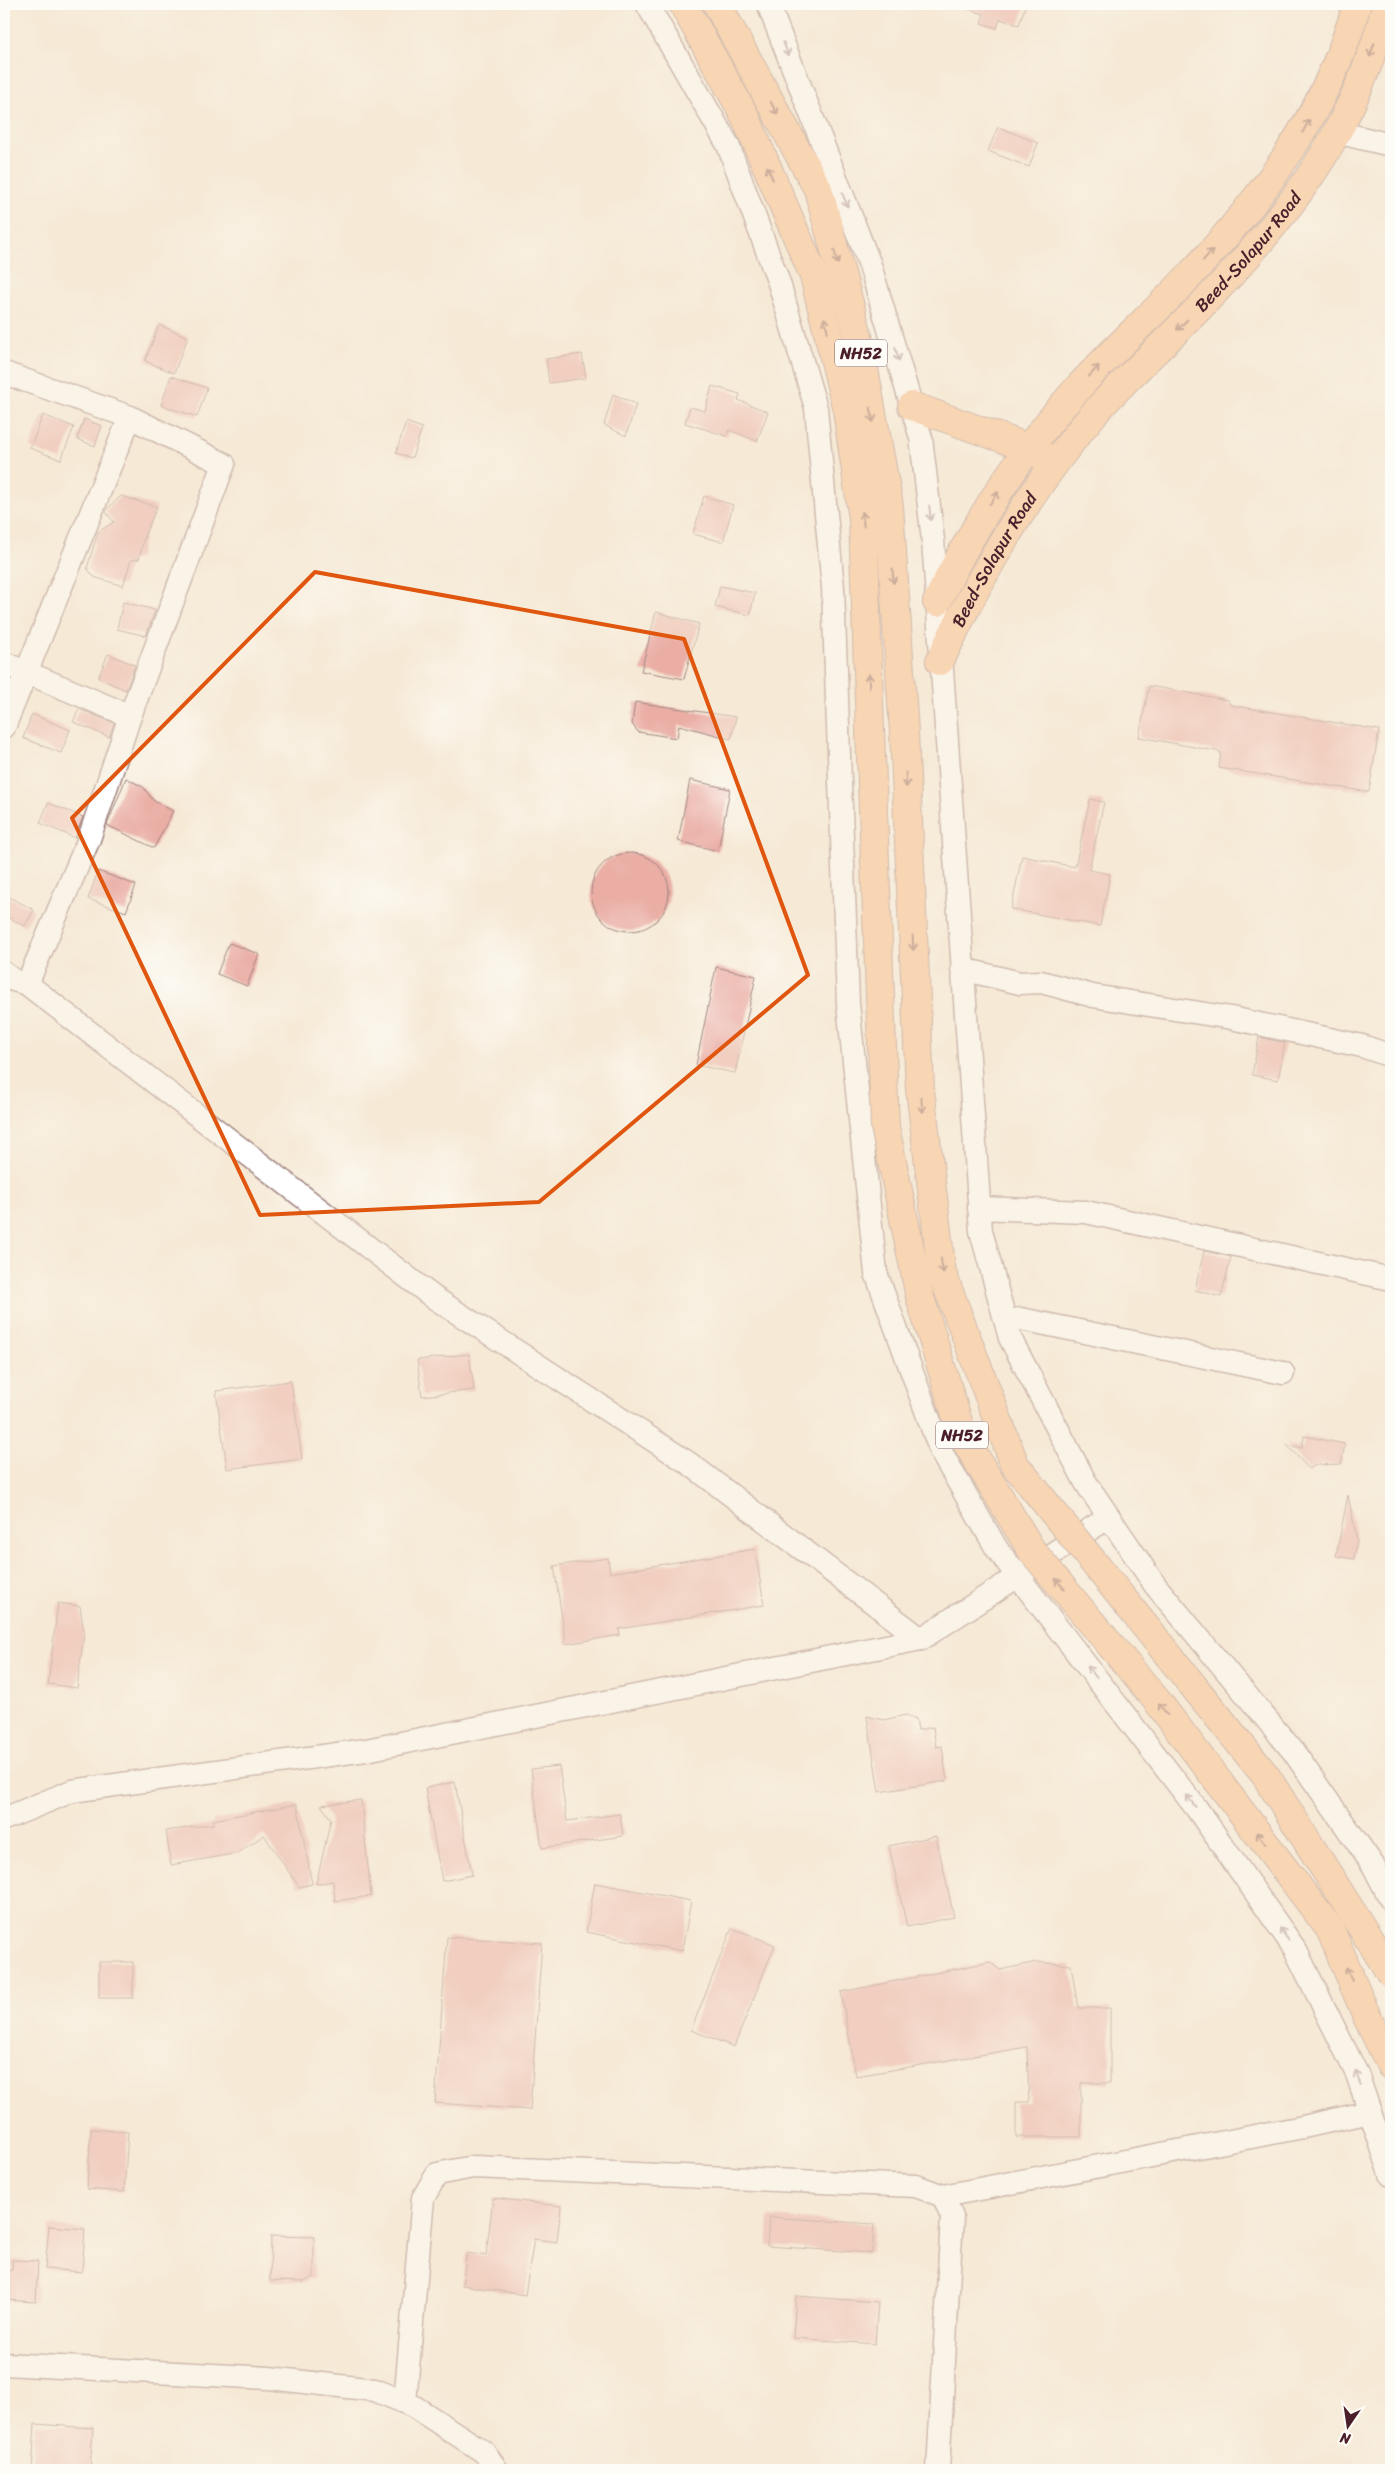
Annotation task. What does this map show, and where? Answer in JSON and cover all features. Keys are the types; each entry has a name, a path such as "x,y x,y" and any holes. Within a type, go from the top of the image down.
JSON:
{"main road":[{"name":"NH52","path":"683,4 745,116 814,276 847,410 863,519 885,1127 920,1297 962,1435 1032,1551 1158,1702 1330,1928 1368,2019 1391,2066"},
{"name":"NH52","path":"717,4 818,189 858,336 888,506 904,732 920,1089 942,1273 1015,1465 1266,1776 1391,1974"},
{"name":"Beed-Solapur Road","path":"937,602 959,555 986,510 1029,448 1097,368 1209,254 1298,142 1315,110 1344,42 1357,4"},
{"name":"Beed-Solapur Road","path":"940,662 985,569 1011,525 1055,462 1099,409 1199,308 1261,238 1323,157 1361,79 1387,4"},
{"path":"912,406 1029,448 1055,462"}],"street":[{"path":"647,4 728,145 779,283 816,408 833,588 848,1004 876,1273 941,1452 996,1549 1197,1808 1295,1949 1357,2074 1391,2174"},
{"path":"768,4 870,265 921,438 933,540 981,1231 1010,1338 1086,1484 1108,1517 1155,1585 1293,1751 1372,1865 1391,1900"},
{"path":"1336,132 1391,145"},
{"path":"4,372 130,417 224,464 130,716 89,839 27,984"},
{"path":"4,726 130,417"},
{"path":"4,663 130,716"},
{"path":"962,969 1020,983 1041,982 1093,996 1231,1018 1362,1046 1391,1056"},
{"path":"4,973 13,980 27,984 433,1297 690,1464 921,1639"},
{"path":"979,1208 1086,1212 1391,1279"},
{"path":"1005,1317 1007,1321 1021,1319 1283,1373"},
{"path":"4,1819 72,1791 366,1750 921,1639 1108,1517"},
{"path":"405,2402 423,2198 437,2174 473,2167 916,2186 943,2196 1303,2127 1370,2112"},
{"path":"938,2470 952,2218 943,2196"},
{"path":"4,2364 269,2378 375,2390 405,2402 484,2452 497,2470"}],"highlighted area":[{"path":"315,572 684,639 808,975 539,1202 260,1215 72,818"}],"building":[{"path":"962,4 1026,4 1019,25 1000,19 997,28 981,23 984,14 962,7"},
{"path":"998,127 1038,143 1029,167 988,151"},
{"path":"159,325 188,337 174,373 145,361"},
{"path":"582,354 586,378 549,383 546,359"},
{"path":"171,376 207,388 197,417 161,405"},
{"path":"712,386 740,394 738,400 768,412 757,441 729,430 727,436 685,423 690,407 705,411"},
{"path":"613,394 636,404 626,436 604,425"},
{"path":"43,415 74,427 61,460 30,448"},
{"path":"84,419 102,426 95,446 77,439"},
{"path":"406,422 422,428 412,458 396,453"},
{"path":"121,496 157,507 145,534 139,559 131,560 123,586 94,577 87,568 98,532 114,522 106,512 107,509"},
{"path":"704,496 733,505 723,542 693,534"},
{"path":"720,586 755,593 750,615 715,607"},
{"path":"123,602 155,610 146,636 117,629"},
{"path":"656,612 699,624 684,679 641,671"},
{"path":"108,654 135,665 126,690 98,678"},
{"path":"1149,686 1228,700 1230,705 1379,730 1369,792 1219,768 1221,752 1139,737"},
{"path":"635,702 736,717 731,739 679,725 677,738 638,732 632,724"},
{"path":"79,709 114,723 109,737 73,722"},
{"path":"32,714 70,730 61,753 23,738"},
{"path":"126,778 143,787 154,801 173,811 154,848 107,825"},
{"path":"690,780 730,789 718,851 678,841"},
{"path":"1090,799 1104,802 1089,870 1110,874 1100,926 1011,909 1022,856 1075,867"},
{"path":"48,803 83,817 75,838 40,823"},
{"path":"630,853 645,856 658,864 666,877 669,892 666,907 658,920 645,928 630,931 615,928 602,920 594,907 591,892 594,877 602,864 615,856"},
{"path":"98,871 136,885 126,912 88,899"},
{"path":"9,897 34,910 25,926 4,915 4,907"},
{"path":"229,943 259,954 247,986 217,974"},
{"path":"716,967 756,976 735,1073 696,1065"},
{"path":"1259,1037 1285,1043 1278,1080 1252,1075"},
{"path":"1204,1251 1231,1257 1221,1297 1195,1290"},
{"path":"469,1354 474,1390 422,1396 417,1360"},
{"path":"291,1381 302,1459 227,1469 216,1391"},
{"path":"1304,1436 1345,1444 1341,1464 1316,1465 1309,1469 1287,1445 1302,1448"},
{"path":"1348,1495 1357,1540 1354,1559 1336,1556"},
{"path":"755,1549 764,1605 619,1629 620,1635 566,1644 554,1566 608,1558 610,1573"},
{"path":"58,1603 80,1606 84,1633 77,1688 48,1684"},
{"path":"906,1715 916,1719 918,1730 933,1727 936,1747 942,1746 947,1781 879,1792 867,1716 883,1720"},
{"path":"559,1766 567,1821 620,1814 623,1836 542,1848 531,1769"},
{"path":"455,1782 472,1875 442,1881 425,1788"},
{"path":"361,1800 371,1896 335,1901 333,1881 316,1884 331,1819 321,1805"},
{"path":"297,1804 312,1884 299,1887 264,1835 238,1853 171,1865 166,1831 213,1824 213,1820"},
{"path":"936,1836 954,1917 907,1927 889,1846"},
{"path":"595,1883 691,1901 682,1951 586,1932"},
{"path":"732,1928 775,1945 734,2047 691,2030"},
{"path":"447,1937 542,1943 530,2110 435,2103"},
{"path":"99,1962 133,1962 133,1998 99,1998"},
{"path":"990,1962 1000,1970 1037,1962 1071,1965 1078,2008 1110,2008 1110,2083 1081,2083 1081,2137 1016,2137 1016,2102 1029,2102 1027,2047 856,2076 841,1992"},
{"path":"91,2129 128,2132 124,2192 87,2189"},
{"path":"493,2198 561,2206 557,2242 534,2239 525,2295 462,2285 467,2253 486,2256"},
{"path":"769,2217 874,2224 872,2253 767,2246"},
{"path":"49,2226 85,2229 82,2272 45,2269"},
{"path":"271,2236 314,2237 314,2277 304,2282 270,2281"},
{"path":"12,2260 38,2261 36,2302 4,2300 4,2270 12,2270"},
{"path":"796,2296 878,2302 875,2344 793,2338"},
{"path":"35,2424 93,2428 90,2470 32,2470"}]}
